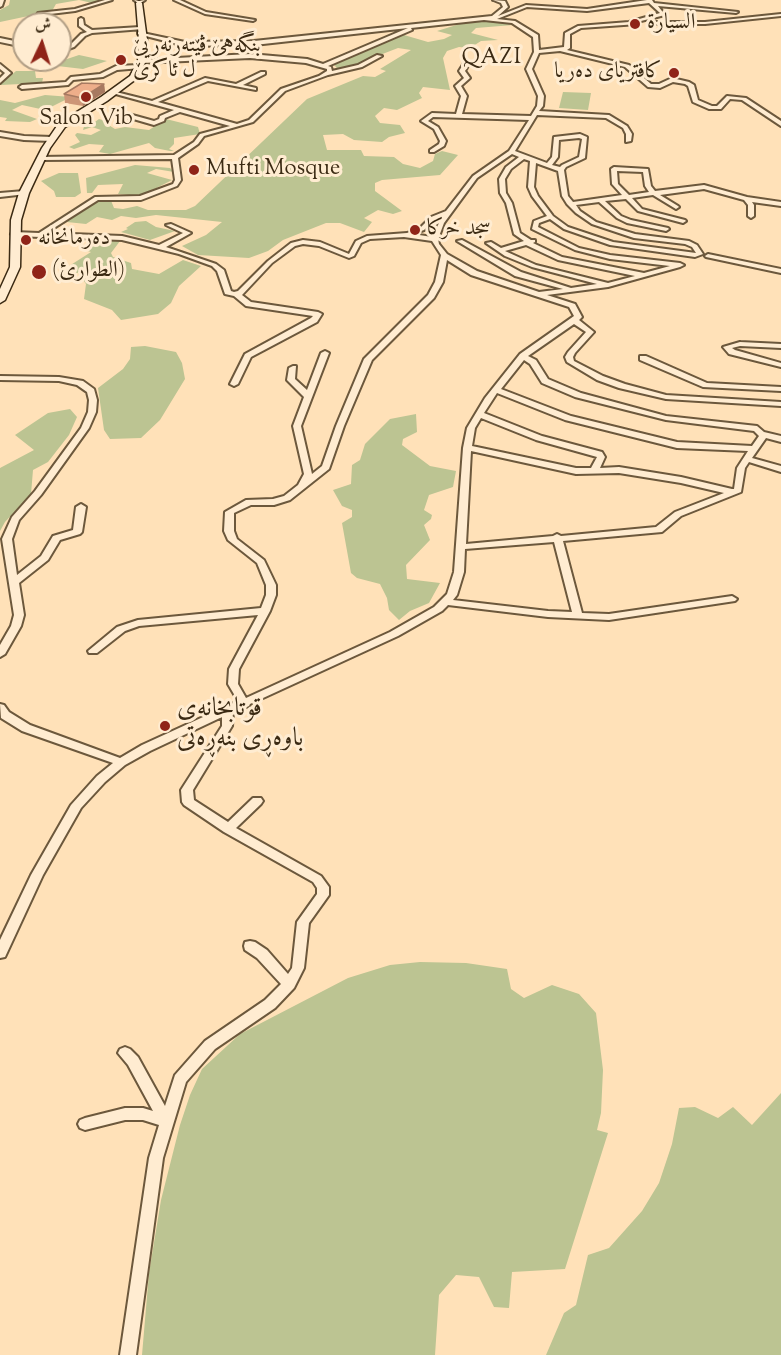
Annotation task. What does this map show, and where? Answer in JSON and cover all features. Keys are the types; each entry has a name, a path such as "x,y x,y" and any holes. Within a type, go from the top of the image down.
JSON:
{"street":[{"path":"0,6 2,0"},
{"path":"58,12 75,10 110,0"},
{"path":"176,0 205,13 253,20"},
{"path":"485,19 500,13 506,7 503,2 495,0"},
{"path":"0,300 15,267 14,234 24,193 52,139 68,119 114,92 133,77 140,64 139,1"},
{"path":"72,46 83,35 91,32 140,31 185,44 254,43 320,38 374,28 505,18 526,6 586,9 650,1 662,16 631,22"},
{"path":"653,4 757,15"},
{"path":"562,50 567,48 568,33 574,29 594,24 705,23 781,15"},
{"path":"0,953 37,875 76,805 101,778 146,748 394,634 425,618 447,602 459,572 467,448 471,428 496,390 524,356 575,321 578,313 572,306 474,273 445,255 439,249 435,239 441,223 482,170 511,152 535,116 542,96 529,69 537,52 536,36 505,18"},
{"path":"81,19 82,26 91,32"},
{"path":"22,87 68,83 70,79 97,77 116,68 140,64 250,56 284,57 325,65 419,25"},
{"path":"537,52 562,50 627,66 651,86 660,86 672,81 687,82 691,85 695,101 711,108 718,108 729,98 744,99 781,124"},
{"path":"42,158 175,157 196,143 202,135 251,121 283,90 327,74 360,66 379,56"},
{"path":"459,115 464,96 458,86 467,78 462,71 466,63"},
{"path":"325,65 329,68 327,74"},
{"path":"0,66 8,73 0,81"},
{"path":"68,72 70,79"},
{"path":"238,85 264,73"},
{"path":"154,102 207,79 254,89"},
{"path":"114,92 237,126"},
{"path":"125,115 154,123 180,110"},
{"path":"432,151 442,145 443,141 436,128 424,121 425,118 459,115 607,116 625,127 629,134 628,141"},
{"path":"578,115 580,136"},
{"path":"0,134 52,139"},
{"path":"548,166 555,157 556,138 580,136 586,140 582,158 564,166 561,170 562,190 570,204 602,227 634,236 687,242 695,246 700,256"},
{"path":"511,152 561,170"},
{"path":"41,233 97,198 141,198 175,185 178,180 175,157"},
{"path":"523,157 508,168 502,179 503,193 509,203 517,234 528,243 560,259 649,276"},
{"path":"532,161 531,187 550,217 566,228 597,241 781,271"},
{"path":"676,207 653,193 648,186 646,170 614,169 615,184 640,210 683,221"},
{"path":"570,204 704,187 746,199 781,204"},
{"path":"0,195 24,193"},
{"path":"746,199 752,206 751,216"},
{"path":"600,200 619,217 629,222 666,229"},
{"path":"236,294 240,293 270,262 293,244 303,242 320,244 349,256 352,255 361,239 419,231 433,218 451,212"},
{"path":"550,217 533,224 534,228 549,237 590,253 680,265"},
{"path":"159,248 188,232 169,225"},
{"path":"14,234 41,233 122,238 214,265 220,270 228,292 236,294 249,304 318,314 314,320 248,356 234,384"},
{"path":"399,235 435,239"},
{"path":"501,250 549,237"},
{"path":"460,241 518,274 574,290"},
{"path":"489,243 534,266 608,285"},
{"path":"245,704 233,684 234,669 271,595 267,574 261,561 233,540 228,531 230,512 249,502 282,500 326,467 331,459 340,426 369,359 376,349 431,296 439,282 445,255"},
{"path":"537,295 608,285 649,276 700,256"},
{"path":"575,321 590,332 572,352 572,362 622,387 666,397 781,404"},
{"path":"781,346 740,344 727,347 732,352 781,365"},
{"path":"302,486 308,474 297,426 325,353"},
{"path":"524,356 533,362 545,381 578,395 666,418 757,429 763,434 781,439"},
{"path":"643,358 712,386 781,389"},
{"path":"293,368 291,380 308,396"},
{"path":"0,378 58,379 81,382 91,390 93,400 92,412 85,428 38,493 15,519 7,538 19,615 16,626 0,654"},
{"path":"496,390 568,418 677,445 753,449"},
{"path":"479,414 539,438 599,454 601,457 595,469"},
{"path":"460,547 659,530 678,514 734,492 741,486 739,474 763,434"},
{"path":"467,448 576,471 595,469 681,480 734,492"},
{"path":"747,459 781,469"},
{"path":"13,583 45,558 56,538 77,532 81,507"},
{"path":"557,537 578,615"},
{"path":"447,602 548,615 609,617 732,599"},
{"path":"93,651 121,629 138,622 265,611"},
{"path":"0,708 5,715 26,728 122,762"},
{"path":"128,1355 156,1158 180,1079 210,1045 270,1004 289,984 298,968 303,922 318,905 323,895 323,887 317,879 198,811 186,797 187,790 227,726 228,712"},
{"path":"228,829 257,801"},
{"path":"250,946 262,954 289,984"},
{"path":"124,1053 133,1061 166,1121"},
{"path":"85,1124 125,1114 143,1114 166,1121"}],"green space":[{"path":"10,0 79,0 56,4 52,11 47,12 12,12 12,19 0,22 0,10 9,5"},
{"path":"79,0 103,0 92,3"},
{"path":"496,21 513,25 476,28 471,33 498,40 481,41 470,48 459,47 447,51 443,58 450,90 423,87 419,93 422,98 397,110 384,108 375,116 380,123 400,125 405,133 389,137 382,142 354,140 343,134 323,135 327,150 361,150 364,156 394,157 403,164 420,168 433,161 435,154 442,151 458,155 440,175 382,180 375,183 375,191 402,211 393,214 378,210 364,218 372,222 364,232 340,223 326,223 283,240 268,251 249,258 198,255 182,246 206,235 222,222 156,215 136,218 121,216 112,220 97,217 86,224 67,222 99,199 110,198 114,208 123,209 137,206 148,210 186,210 195,206 307,99 363,76 375,77 386,71 380,69 411,50 398,48 338,69 334,65 404,35 428,42 452,35 437,31 463,23"},
{"path":"79,55 107,61 83,69 72,68 72,57"},
{"path":"15,72 35,72 36,78 43,78 42,83 0,85"},
{"path":"563,92 591,93 588,110 559,108"},
{"path":"45,95 71,97 45,110 22,105 12,110 37,119 30,122 5,121 7,118 0,117 0,100 15,103"},
{"path":"99,119 109,122 107,124 115,129 125,127 149,130 166,119 198,127 200,134 174,138 174,144 169,149 174,151 155,148 149,143 110,154 99,152 104,145 89,144 74,149 69,147 80,142 75,135 77,133 91,135 101,130 92,127 83,130 85,123 92,124"},
{"path":"135,165 170,168 174,172 156,169 147,173 172,180 141,196 118,194 123,184 98,185 92,193 87,193 86,178"},
{"path":"59,173 78,173 81,193 75,197 56,197 54,191 41,181"},
{"path":"146,221 156,227 175,231 150,240 121,232 135,222"},
{"path":"98,239 120,241 111,253 113,257 131,263 132,269 159,274 183,260 201,266 179,286 171,303 158,314 121,320 112,310 84,299 86,284 78,273 65,272 66,268 91,252 84,250"},
{"path":"145,346 176,352 182,363 185,379 160,420 141,438 110,439 104,430 98,388 123,369 130,359 131,347"},
{"path":"70,409 77,417 69,435 48,462 33,470 31,494 5,522 0,531 0,468 34,450 15,435 48,413"},
{"path":"416,414 417,432 403,439 402,445 430,466 456,471 453,487 429,495 424,510 432,515 424,525 430,540 406,565 407,579 440,583 429,603 410,611 399,620 389,610 387,598 380,584 357,578 351,573 342,523 352,517 352,510 342,506 333,490 351,484 352,465 360,460 365,444 390,419"},
{"path":"420,962 466,963 507,969 511,989 524,998 552,985 579,994 596,1013 603,1070 601,1113 597,1130 608,1133 565,1269 512,1272 509,1308 494,1307 479,1277 456,1275 439,1295 435,1355 142,1355 149,1273 161,1200 180,1125 202,1069 240,1034 348,978 390,965"},
{"path":"781,1093 781,1355 546,1355 564,1313 576,1305 588,1255 609,1248 642,1211 659,1183 672,1144 679,1108 695,1107 718,1118 733,1107 752,1125"}],"building":[{"path":"82,83 104,84 82,98 64,94"}],"place":[{"name":"السيارة","path":"635,24"},
{"name":"بنگەهێ ڤێتەرنەریێ ل ئاکرێ","path":"121,60"},
{"name":"کافتریای دەریا","path":"674,73"},
{"name":"Salon Vib","path":"86,97"},
{"name":"Mufti Mosque","path":"194,170"},
{"name":"سجد خركا","path":"415,230"},
{"name":"دەرمانخانە","path":"26,240"},
{"name":"(الطوارئ)","path":"39,272"},
{"name":"قوتابخانەی باوەڕی بنەڕەتی","path":"165,726"}],"district":[{"name":"QAZI","path":"492,59"}]}
